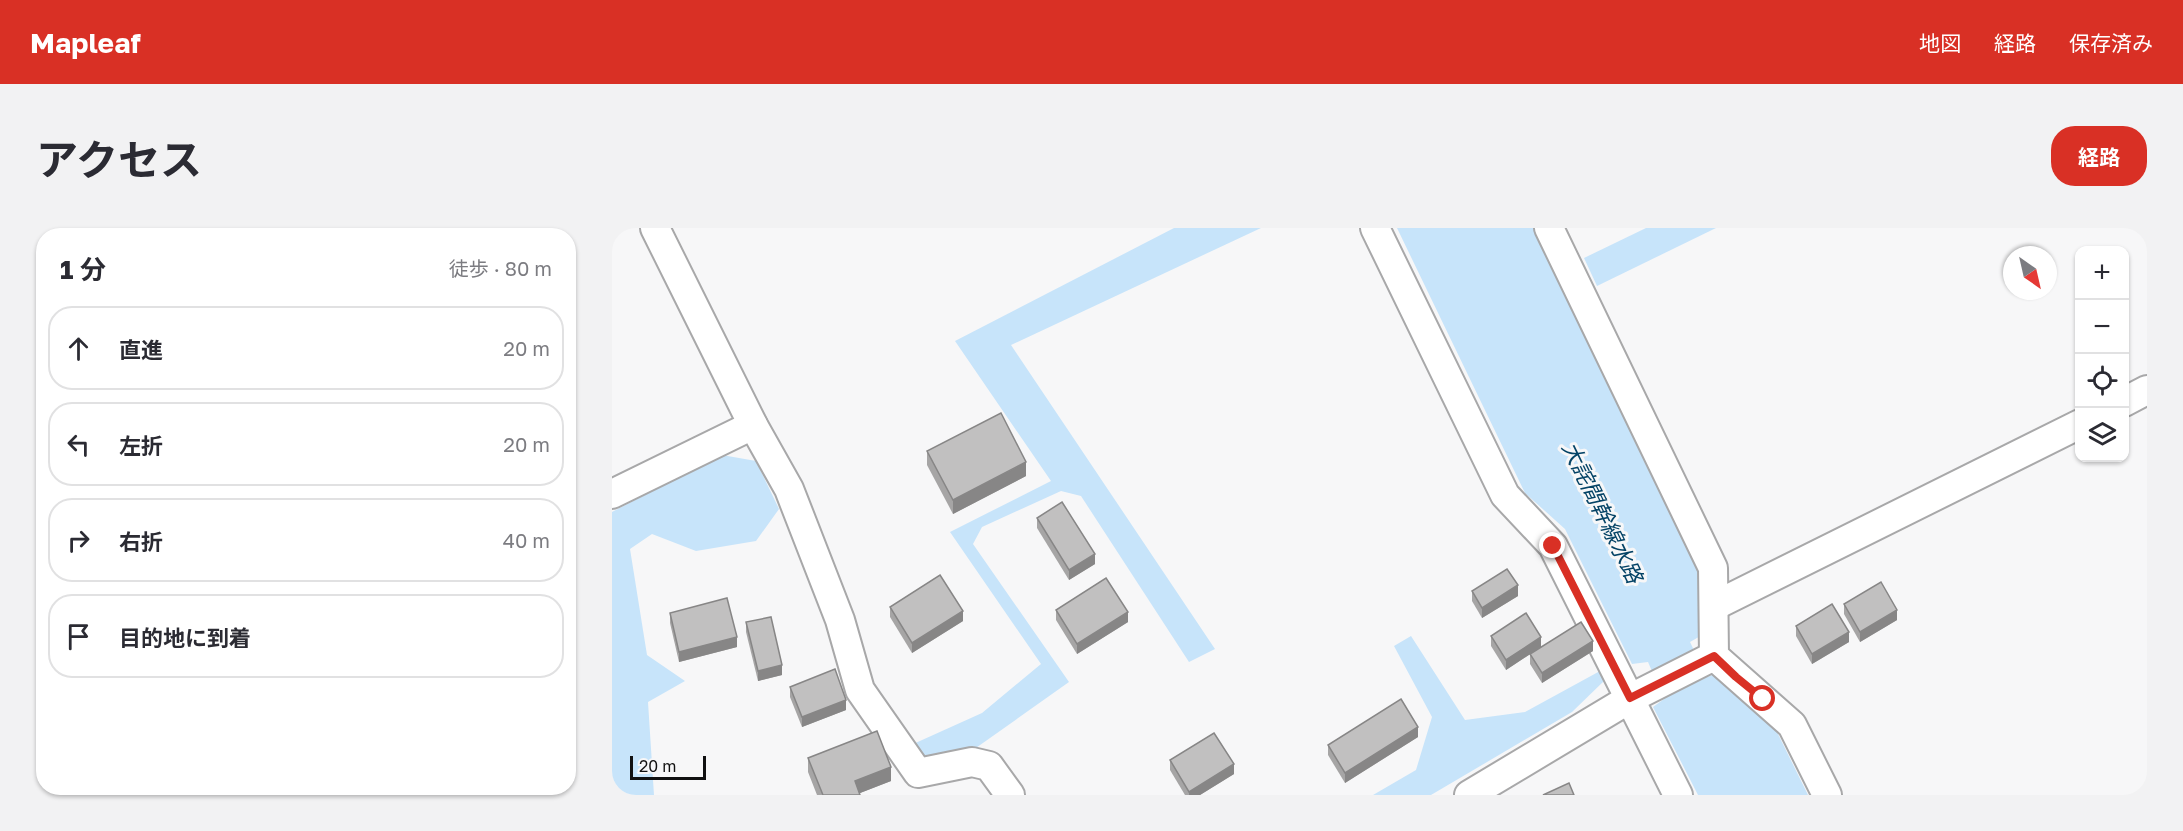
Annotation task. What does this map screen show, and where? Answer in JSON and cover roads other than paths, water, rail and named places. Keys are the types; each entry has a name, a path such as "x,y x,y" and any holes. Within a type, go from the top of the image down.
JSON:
{"street":[{"path":"655,228 753,424 789,489 840,621 860,690 918,773 972,762 989,766 1011,795"},
{"path":"1375,228 1505,495 1553,546 1641,692 1678,795"},
{"path":"1550,228 1713,568 1714,656 1792,725 1827,795"},
{"path":"2129,399 2147,390"},
{"path":"612,494 753,424"},
{"path":"1714,606 2075,426"},
{"path":"1469,795 1641,692 1714,656"}],"water":[{"path":"1174,228 1261,228 1011,345 1215,649 1189,662 1081,496 1061,491 982,527 973,544 1069,682 973,750 924,761 911,745 982,713 1041,664 950,532 1051,481 955,341"},
{"name":"大詫間幹線水路","path":"1397,228 1534,228 1699,560 1704,634 1690,642 1707,677 1715,674 1777,732 1808,795 1698,795 1653,707 1664,699 1648,662 1632,664 1565,529 1525,493"},
{"path":"1646,228 1716,228 1597,286 1584,258"},
{"path":"722,455 756,461 779,509 756,541 696,551 652,534 630,549 647,655 685,681 648,702 654,795 612,795 612,512"},
{"path":"1411,636 1465,720 1525,712 1600,671 1604,681 1572,712 1431,795 1373,795 1416,770 1432,717 1394,646"}]}
